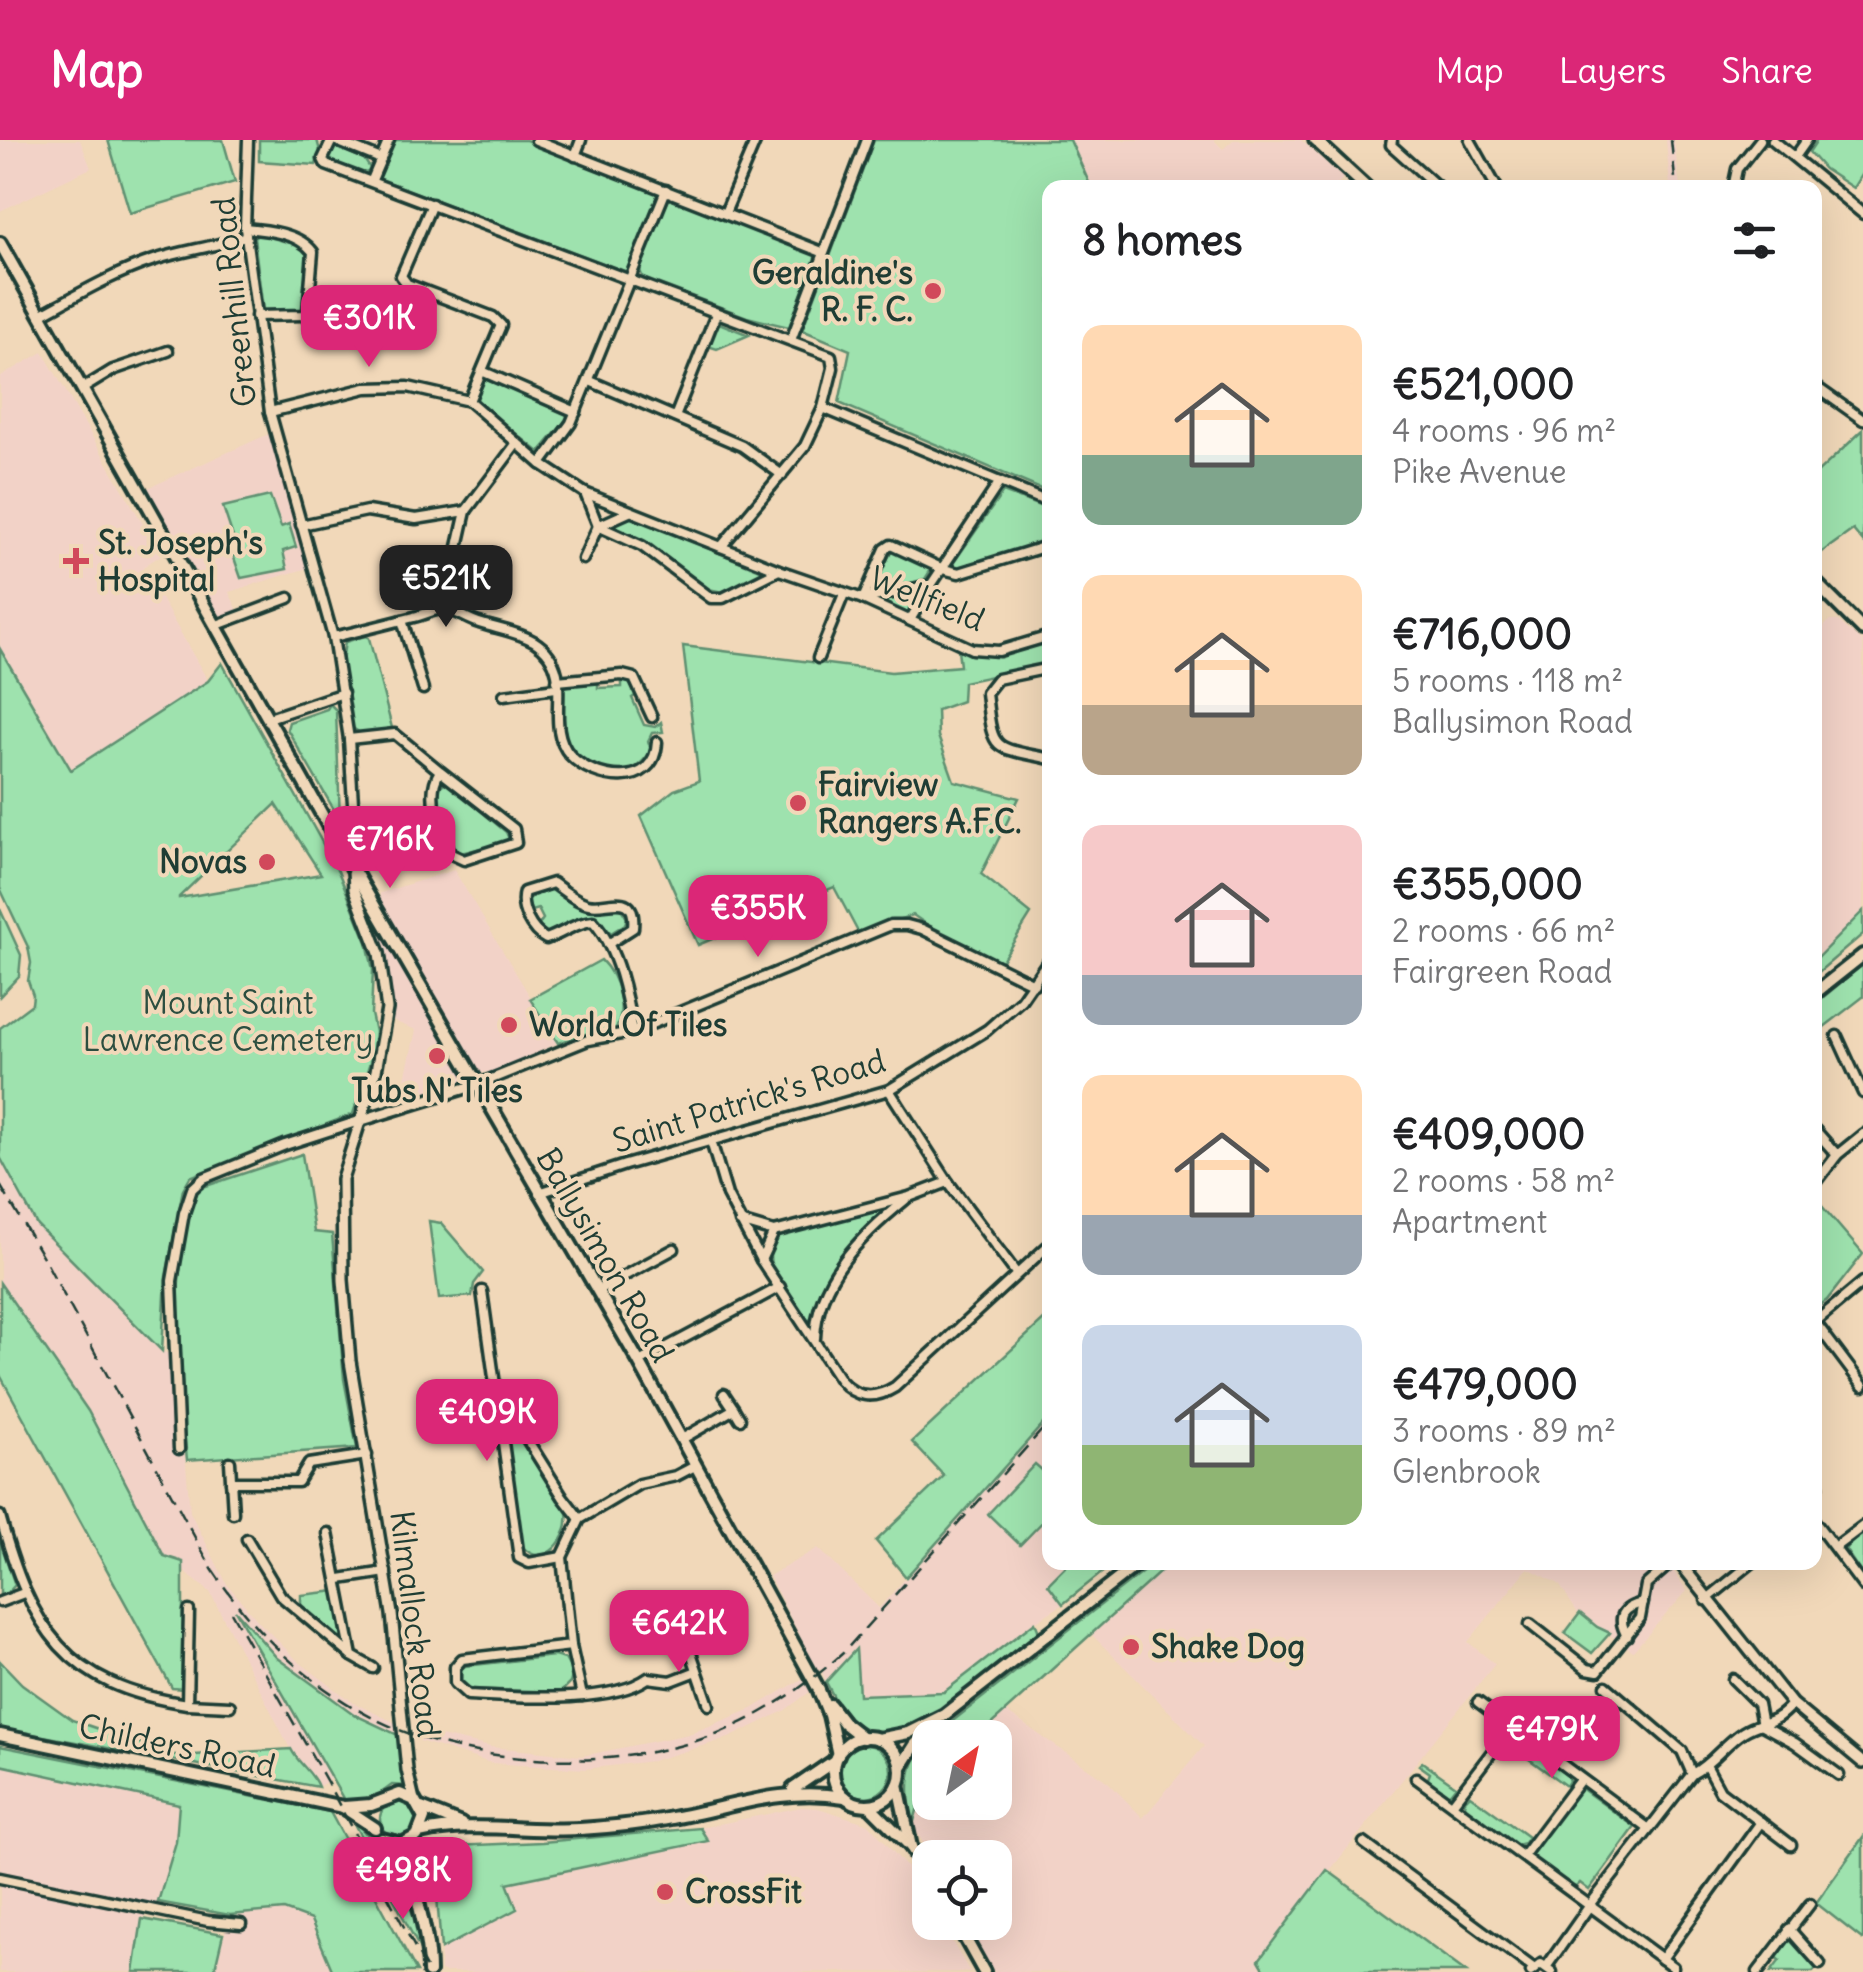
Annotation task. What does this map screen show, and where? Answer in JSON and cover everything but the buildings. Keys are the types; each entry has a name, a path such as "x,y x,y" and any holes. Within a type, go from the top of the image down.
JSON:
{"main road":[{"path":"1315,140 1359,180"},
{"name":"Ballysimon Road","path":"0,243 342,850 682,1439 818,1688 829,1715 836,1758"},
{"path":"1822,589 1863,630"},
{"path":"1822,988 1863,956"},
{"path":"910,1847 898,1784 900,1768 915,1744 944,1715 1130,1570"},
{"name":"Ballysimon Road","path":"818,1688 844,1723 863,1738"},
{"path":"783,1794 826,1770 848,1743 908,1733 944,1715"},
{"name":"Childers Road","path":"0,1735 342,1807 375,1828"},
{"path":"878,1740 894,1750 900,1768"},
{"path":"836,1758 834,1779 845,1797"},
{"path":"869,1805 884,1801 898,1784"},
{"path":"382,1839 395,1844 408,1842 420,1833 468,1826 583,1829 670,1818 804,1792 845,1797 869,1805 912,1850"},
{"path":"412,1886 375,1828 375,1811 381,1801 400,1794 468,1826"},
{"name":"Childers Road","path":"342,1807 381,1801"},
{"path":"418,1804 424,1822 420,1833"},
{"path":"408,1842 412,1886 426,1929 430,1972"},
{"path":"966,1940 984,1972"}],"street":[{"name":"Greenhill Road","path":"248,140 246,232 256,316 270,412 333,637 343,693 356,852 353,868"},
{"path":"381,159 333,140 323,159 326,165 831,356 833,368 824,408 805,446 721,547"},
{"path":"372,180 389,140"},
{"path":"536,140 822,252"},
{"path":"576,156 582,140"},
{"path":"726,213 756,140"},
{"path":"791,340 867,140"},
{"path":"1392,140 1391,144 1430,180"},
{"path":"1470,140 1492,180"},
{"path":"1735,180 1737,170 1760,140"},
{"path":"1773,140 1863,214"},
{"path":"1795,156 1807,140"},
{"path":"541,464 576,412 666,190"},
{"path":"270,412 366,388 408,387 469,401 501,325 498,320 407,284 402,276 432,204"},
{"path":"40,315 156,259 221,245 246,232 270,230 307,244 313,252 308,311 304,315 256,316"},
{"path":"675,417 716,314"},
{"path":"82,389 113,370 168,351"},
{"path":"484,372 576,412"},
{"path":"590,381 742,446 782,475"},
{"path":"1822,391 1863,420"},
{"name":"Wellfield","path":"469,401 541,464 585,493 629,512 863,600 972,649 999,652 1042,639"},
{"path":"824,408 1042,500"},
{"path":"444,610 466,511 517,444"},
{"path":"910,620 999,483"},
{"path":"585,493 598,526 642,546 711,598 724,598 779,570"},
{"path":"301,525 366,511 416,519 466,511"},
{"path":"583,559 598,526 629,512"},
{"path":"863,600 885,549 891,545 960,573 1042,547"},
{"path":"863,600 931,585"},
{"path":"818,658 844,594"},
{"path":"217,625 289,598"},
{"path":"333,637 444,610 481,624 516,630 541,645 556,672 560,737 565,748 587,769 618,777 632,776 650,764 656,755 656,742"},
{"path":"402,620 423,690"},
{"path":"1042,670 998,679 986,693 991,737 1003,748 1042,757"},
{"path":"504,695 622,675 634,678 652,717"},
{"path":"270,718 343,693"},
{"path":"349,739 396,734 514,829 516,843 464,860 451,854 434,806 433,782 440,771"},
{"name":"Kilmallock Road","path":"353,868 354,889 382,968 386,1009 376,1071 342,1179 342,1248 350,1362 392,1614 407,1770 418,1804"},
{"path":"608,944 633,928 631,912 622,902 594,906 554,883 524,892 521,902 540,936 546,939 592,921 608,944 628,1002 632,1032"},
{"path":"180,1449 172,1281 184,1213 192,1189 204,1178 285,1145 479,1084 588,1040 632,1032 891,925 922,930 1034,984"},
{"name":"Saint Patrick's Road","path":"539,1193 889,1090 987,1030 1042,975"},
{"path":"1837,1036 1863,1093"},
{"path":"889,1090 948,1182 1016,1273"},
{"path":"1822,1175 1837,1155 1863,1134"},
{"path":"1822,1138 1837,1155"},
{"path":"711,1141 727,1195 761,1260 847,1388 865,1396 894,1388 1042,1251"},
{"path":"740,1222 774,1232 909,1197 948,1182"},
{"path":"814,1340 820,1305 842,1262 868,1232 909,1197"},
{"path":"761,1260 774,1232"},
{"path":"598,1290 674,1250"},
{"path":"1822,1316 1863,1282"},
{"path":"639,1362 780,1287"},
{"path":"482,1291 519,1558 529,1563 562,1556"},
{"path":"1822,1331 1863,1386"},
{"path":"724,1394 740,1418"},
{"path":"497,1404 508,1408 580,1520"},
{"path":"682,1439 734,1408"},
{"path":"230,1482 298,1482 309,1464 367,1456"},
{"path":"230,1462 233,1514"},
{"path":"582,1696 571,1646 562,1556 580,1520 639,1484 676,1476 695,1466"},
{"path":"0,1516 24,1593 54,1639 100,1679 150,1698 230,1706"},
{"path":"1835,1547 1863,1526"},
{"path":"1822,1531 1863,1586"},
{"path":"328,1532 352,1656"},
{"path":"247,1539 280,1596 352,1656 373,1668"},
{"path":"1530,1624 1592,1672 1602,1668 1627,1636 1642,1614 1646,1584 1665,1570"},
{"path":"1682,1570 1792,1704 1863,1764"},
{"path":"1706,1600 1743,1570"},
{"path":"340,1580 386,1572"},
{"path":"0,1602 24,1593"},
{"path":"1627,1636 1621,1624 1622,1613 1629,1606 1642,1603"},
{"path":"187,1704 189,1611"},
{"path":"684,1632 709,1705"},
{"path":"571,1646 462,1659 455,1667 455,1683 468,1695 582,1696 639,1684 648,1678 671,1681 698,1671"},
{"path":"1733,1678 1758,1704 1762,1726"},
{"path":"1606,1686 1682,1751 1692,1774"},
{"path":"1478,1702 1648,1829"},
{"path":"1364,1843 1532,1970 1541,1964 1550,1969 1590,1904 1692,1774 1706,1767 1739,1735 1776,1721 1792,1704"},
{"path":"1762,1726 1795,1743 1839,1775"},
{"path":"1452,1804 1510,1727"},
{"path":"1706,1767 1720,1791 1791,1845"},
{"path":"1416,1778 1673,1967"},
{"path":"1523,1856 1580,1780"},
{"path":"1662,1958 1761,1822"},
{"path":"0,1878 208,1921 241,1924"},
{"path":"1758,1972 1810,1904"},
{"path":"1790,1929 1820,1964"}],"shaded area":[{"path":"0,140 80,140 91,168 0,211"},
{"path":"1070,140 1214,140 1223,149 1233,140 1301,140 1343,178 1341,180 1088,180"},
{"path":"1666,140 1674,140 1679,180 1669,180"},
{"name":"St. Joseph's Hospital","path":"43,352 161,555 143,567 208,681 71,770 0,649 0,377"},
{"path":"280,429 311,567 229,592 239,613 222,619 148,488"},
{"path":"1829,621 1838,621 1863,642 1863,911 1822,953 1822,629"},
{"path":"454,870 558,1043 495,1072 400,1101 416,1030 393,1021 379,939 380,893"},
{"path":"0,1157 37,1225 162,1351 177,1357 190,1512 227,1584 298,1661 354,1703 400,1725 398,1735 355,1715 277,1657 238,1616 332,1778 318,1787 314,1777 298,1764 210,1592 164,1556 88,1411 0,1283"},
{"path":"1042,1425 1042,1570 1062,1570 1048,1584 1063,1604 944,1692 859,1695 856,1650 826,1682 821,1669 807,1676 798,1658 806,1648 769,1576 818,1548 879,1608"},
{"path":"1162,1570 1526,1570 1468,1642 1495,1664 1259,1959 1266,1972 994,1972 976,1940 1012,1940 1012,1840 921,1840 913,1825 914,1820 1012,1820 1012,1720 995,1720 1005,1711 1108,1782 1143,1818 1204,1746 1089,1632"},
{"path":"1532,1570 1673,1570 1687,1591 1633,1651 1577,1612 1559,1584"},
{"path":"807,1676 815,1688 784,1711 729,1738 652,1761 585,1769 491,1763 413,1739 413,1730 491,1747 582,1756 689,1734 752,1709"},
{"path":"0,1765 180,1804 176,1842 158,1902 142,1919 134,1972 0,1972"},
{"path":"801,1807 818,1808 869,1824 912,1874 912,1940 951,1940 970,1972 442,1972 441,1949 517,1909 506,1884 707,1841 700,1828"},
{"path":"284,1910 311,1920 333,1972 214,1972 230,1915"}],"green space":[{"path":"108,140 223,140 235,182 130,213"},
{"path":"259,140 317,140 320,151 316,165 259,161"},
{"path":"394,140 526,140 659,192 627,272 377,178"},
{"name":"Geraldine's R. F. C.","path":"874,140 1070,140 1088,180 1042,180 1042,490 839,403 850,350 802,330"},
{"path":"1817,140 1863,140 1863,172 1853,188 1824,169 1809,152"},
{"path":"336,147 364,159 370,168 368,172 361,174 330,163 327,159"},
{"path":"670,196 817,253 789,327 747,317 643,278 639,268"},
{"path":"259,234 301,246 307,252 305,306 301,311 263,310 254,238"},
{"path":"719,323 749,335 717,349 708,346"},
{"path":"485,379 566,412 568,418 539,452 476,401"},
{"path":"1863,430 1863,542 1853,530 1822,552 1822,468"},
{"path":"1003,492 1042,507 1042,542 960,568 952,565"},
{"path":"270,496 281,527 289,524 296,547 283,551 287,569 241,578 232,552 237,549 223,507"},
{"path":"633,517 763,571 763,576 727,593 704,588 654,550 610,527 611,523"},
{"path":"892,550 932,568 925,579 877,593 873,589"},
{"path":"922,593 907,616 879,604 883,601"},
{"path":"369,638 392,728 362,734 351,727 342,661 345,642"},
{"name":"Fairview Rangers A.F.C.","path":"1042,644 1042,666 963,682 962,701 937,710 938,736 954,781 1019,798 981,874 1031,914 1001,962 913,915 858,932 834,887 698,945 641,816 674,790 699,781 683,646 891,672 960,666 958,649 994,657"},
{"name":"Mount Saint Lawrence Cemetery","path":"0,649 71,770 208,681 222,663 338,871 367,942 373,970 371,1014 375,1032 372,1056 353,1114 190,1177 183,1189 166,1277 162,1351 37,1225 0,1157 0,1028 32,1004 33,995 28,981 28,947 0,888","holes":["276,804 321,874 179,898"]},
{"path":"622,681 628,682 638,694 632,698 644,725 655,727 661,722 663,732 652,733 648,741 652,751 637,766 625,771 605,771 586,763 571,749 562,691 567,686 598,682 598,688 622,687"},
{"path":"330,704 336,710 340,820 287,729 289,722 327,709"},
{"path":"446,782 506,832 510,841 461,853 455,848 440,814 439,787"},
{"path":"554,889 583,908 620,907 627,918 625,924 611,933 600,921 583,917 547,935 538,926 543,919 538,909 531,911 528,900 537,892"},
{"path":"0,909 21,955 19,976 0,996"},
{"path":"1863,911 1863,934 1822,969 1822,953"},
{"path":"601,960 612,975 621,1004 614,1031 558,1043 530,999"},
{"path":"1863,964 1863,997 1822,1029 1822,998"},
{"path":"302,1154 314,1232 332,1234 344,1379 357,1448 187,1460 178,1358 178,1290 197,1189"},
{"path":"1822,1206 1863,1254 1822,1304"},
{"path":"887,1208 834,1267 812,1320 806,1321 772,1270 771,1248 776,1237"},
{"path":"429,1221 441,1223 483,1272 474,1284 472,1296 439,1299"},
{"path":"0,1283 88,1411 164,1556 183,1562 183,1689 172,1688 0,1375"},
{"path":"1042,1321 1042,1425 906,1577 876,1541 944,1476 912,1442"},
{"path":"508,1417 567,1513 565,1532 547,1553 530,1553 522,1546 504,1418"},
{"path":"1035,1464 1042,1470 1042,1522 1020,1545 988,1514"},
{"path":"1863,1532 1863,1576 1845,1549"},
{"path":"0,1541 15,1585 4,1597 0,1597"},
{"path":"1061,1570 1105,1570 1063,1604 1048,1584"},
{"path":"1145,1570 1162,1570 996,1720 954,1720"},
{"path":"337,1591 343,1644 301,1610 301,1595"},
{"path":"235,1610 277,1658 355,1715 398,1735 407,1786 392,1785 374,1798 344,1800"},
{"path":"1580,1613 1610,1633 1592,1653 1565,1633"},
{"path":"1035,1622 1039,1632 977,1685 924,1720 912,1720 912,1725 898,1730 873,1731 852,1721 826,1682 856,1649 859,1695 944,1692"},
{"path":"554,1656 565,1659 573,1673 561,1692 473,1689 461,1683 458,1672 465,1666"},
{"path":"0,1661 22,1684 72,1720 178,1756 291,1749 318,1787 0,1728"},
{"path":"1513,1738 1567,1775 1566,1786 1507,1743"},
{"path":"865,1745 884,1752 891,1771 884,1790 865,1797 846,1790 839,1771 846,1752"},
{"path":"0,1746 330,1812 417,1972 333,1972 311,1920 284,1910 230,1915 158,1902 176,1842 179,1804 0,1765"},
{"path":"1422,1762 1456,1786 1448,1796 1427,1781 1430,1773 1419,1765"},
{"path":"912,1768 912,1819 909,1801"},
{"path":"1581,1788 1635,1827 1589,1890 1580,1883 1570,1887 1531,1857 1532,1850"},
{"path":"1470,1795 1528,1837 1524,1843 1516,1845 1466,1808 1464,1801"},
{"path":"399,1800 413,1805 418,1819 413,1833 399,1838 385,1833 380,1819 385,1805"},
{"path":"350,1816 388,1858 418,1925 421,1951"},
{"path":"700,1828 708,1841 507,1883 517,1909 441,1949 437,1896 424,1853 433,1847"},
{"path":"1863,1837 1863,1938 1862,1939 1816,1903"},
{"path":"1327,1870 1466,1972 1266,1972 1259,1960"},
{"path":"142,1919 223,1934 214,1972 134,1972"},
{"path":"1789,1939 1816,1969 1813,1972 1771,1972 1780,1960 1775,1956"}],"railway":[{"path":"1671,140 1675,180"},
{"path":"0,1185 46,1262 212,1569 241,1609 293,1663 332,1693 392,1727 435,1742 480,1752 574,1760 666,1749 727,1730 796,1690 843,1653 1042,1430"},
{"path":"231,1612 428,1972"}],"place":[{"name":"Geraldine's R. F. C.","path":"933,291"},
{"name":"St. Joseph's Hospital","path":"76,561"},
{"name":"Fairview Rangers A.F.C.","path":"798,803"},
{"name":"Novas","path":"267,862"},
{"name":"World Of Tiles","path":"509,1025"},
{"name":"Tubs N' Tiles","path":"437,1056"},
{"name":"Shake Dog","path":"1131,1647"},
{"name":"CrossFit","path":"665,1892"}]}
